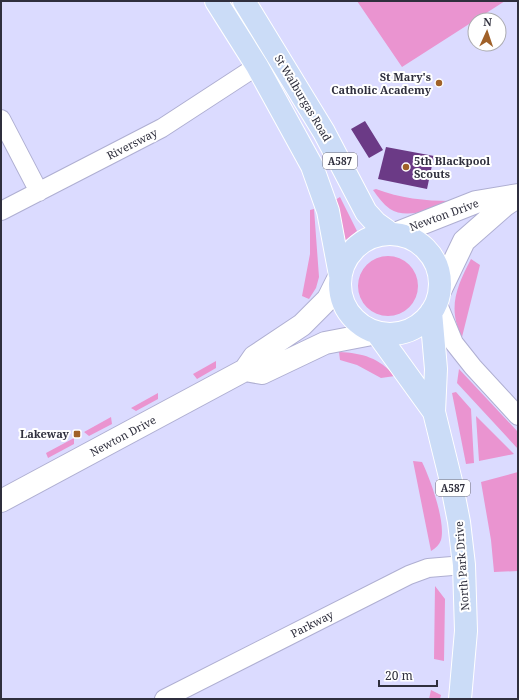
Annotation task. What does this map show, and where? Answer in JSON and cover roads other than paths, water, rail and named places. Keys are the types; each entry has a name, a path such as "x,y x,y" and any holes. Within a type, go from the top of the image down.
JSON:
{"main road":[{"name":"A587","path":"216,1 257,66 280,112 312,166 324,197 340,275"},
{"name":"St Walburgas Road","path":"244,1 324,132 366,212 376,223 393,234"},
{"name":"Newton Drive","path":"393,234 476,202 518,195"},
{"name":"Newton Drive","path":"436,302 464,241 518,195"},
{"path":"393,234 416,241 430,253 438,270 436,302 425,319 407,331 394,334 378,332 361,325 346,309 341,296 340,275 344,263 357,245 378,235 393,234"},
{"name":"Newton Drive","path":"1,501 245,370 254,357 302,325 328,299 340,275"},
{"name":"North Park Drive","path":"436,302 436,369 434,412 451,481 464,565 466,632 460,699"},
{"path":"245,370 262,373 325,343 378,332"},
{"name":"North Park Drive","path":"378,332 434,412"}],"street":[{"name":"Riversway","path":"1,211 162,128 257,66"},
{"path":"1,119 39,192"},
{"path":"436,302 454,343 473,367 518,416"},
{"name":"Parkway","path":"164,699 409,575 428,568 464,565"}],"place":[{"name":"St Mary's Catholic Academy","path":"439,83"},
{"name":"5th Blackpool Scouts","path":"406,167"},
{"name":"Lakeway","path":"77,434"}]}
